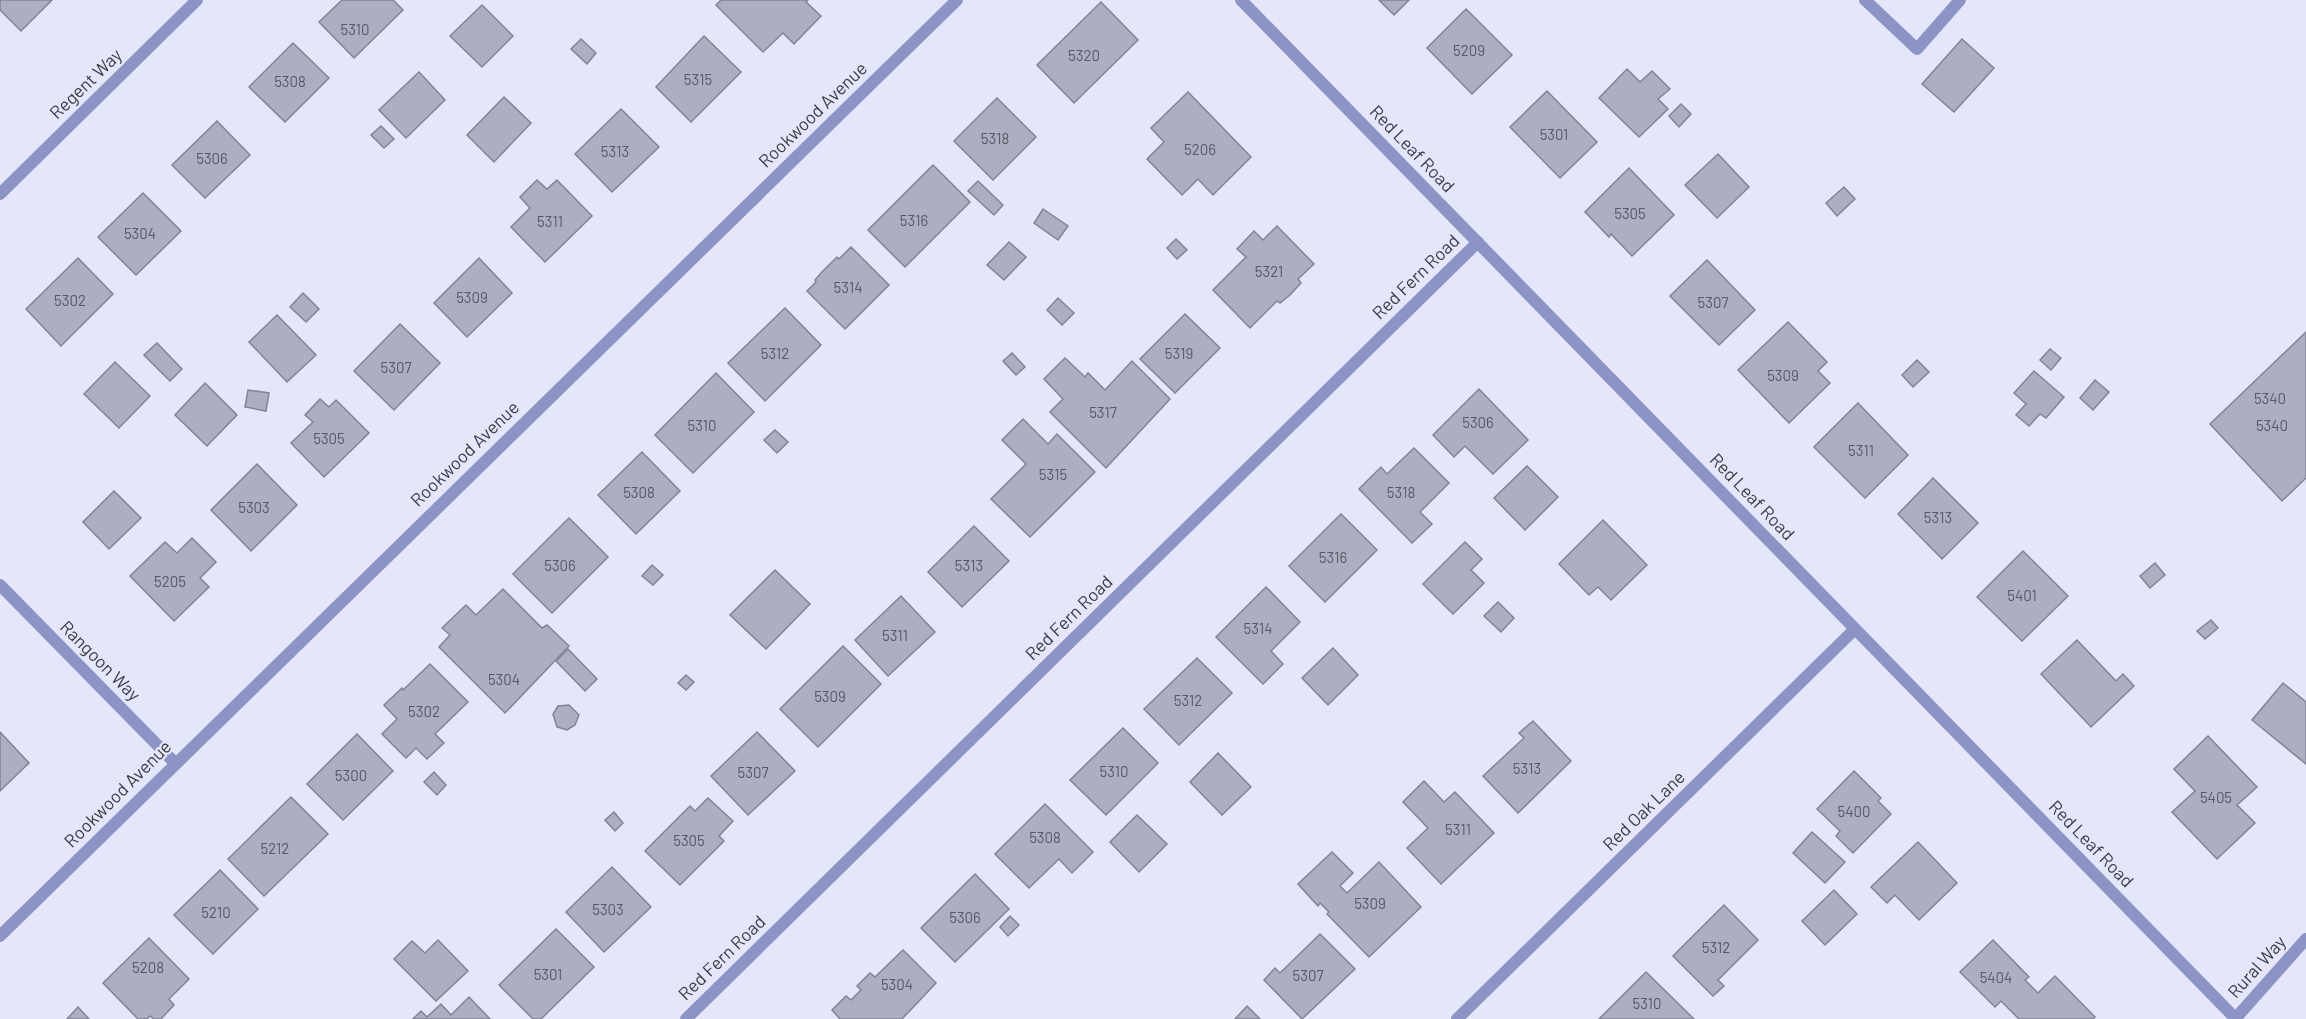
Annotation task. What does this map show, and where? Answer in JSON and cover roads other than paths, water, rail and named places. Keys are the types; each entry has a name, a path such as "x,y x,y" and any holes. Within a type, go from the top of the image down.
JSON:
{"street":[{"name":"Regent Way","path":"0,194 198,0"},
{"name":"Rookwood Avenue","path":"0,936 957,0"},
{"name":"Red Leaf Road","path":"1240,0 2236,1019"},
{"path":"1865,0 1917,49 1960,0"},
{"name":"Red Fern Road","path":"686,1019 1478,242"},
{"name":"Rangoon Way","path":"0,585 175,763"},
{"name":"Red Oak Lane","path":"1457,1019 1856,629"},
{"name":"Rural Way","path":"2236,1019 2306,939"}]}
